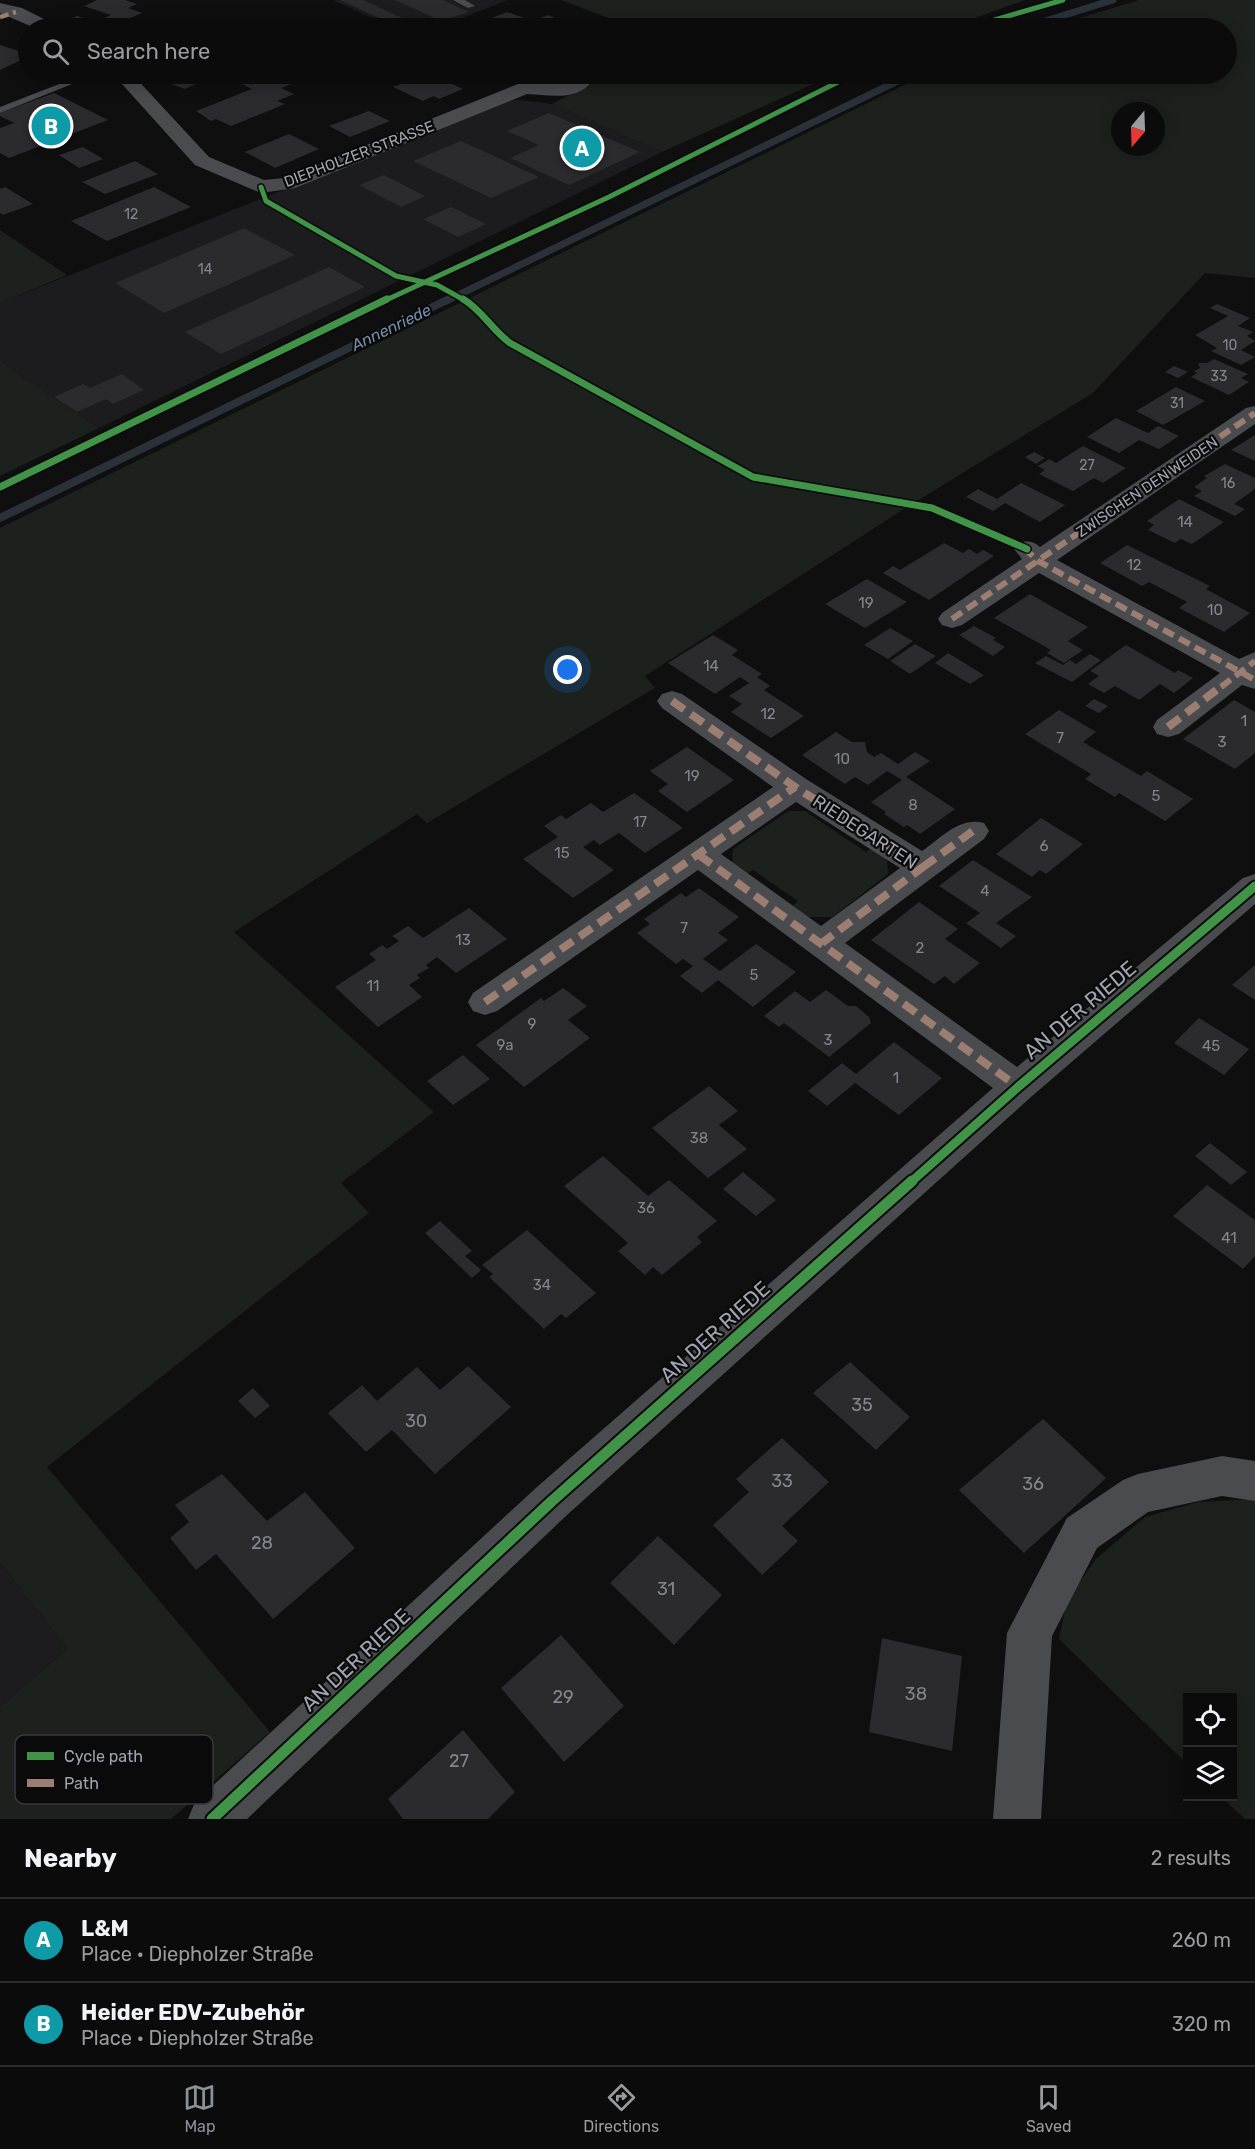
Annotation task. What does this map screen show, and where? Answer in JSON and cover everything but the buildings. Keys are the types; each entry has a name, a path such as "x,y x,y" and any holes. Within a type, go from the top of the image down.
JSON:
{"street":[{"path":"8,10 36,4"},
{"path":"8,10 26,18"},
{"name":"DIEPHOLZER STRASSE","path":"131,84 202,161 261,187 288,184 532,84"},
{"name":"DIEPHOLZER STRASSE","path":"525,88 569,90 577,84"},
{"name":"ZWISCHEN DEN WEIDEN","path":"952,620 1033,555 1255,413"},
{"path":"1033,555 1250,671 1168,727"},
{"name":"RIEDEGARTEN","path":"672,701 795,787 923,867 822,943"},
{"name":"RIEDEGARTEN","path":"485,1002 795,787"},
{"path":"923,867 973,831"},
{"path":"699,855 1018,1087"},
{"name":"AN DER RIEDE","path":"212,1819 552,1501 1018,1087 1255,886"},
{"path":"1017,1819 1030,1633 1082,1533 1138,1494 1222,1476 1255,1481"}],"lane":[{"path":"457,0 471,6"},
{"path":"0,110 66,84"}],"shaded area":[{"path":"333,0 508,0 462,18 373,18"},
{"path":"561,0 1025,0 975,18 609,18"},
{"path":"1139,0 1255,0 1255,278 1205,273 1093,393 904,509 645,676 655,688 427,823 417,814 234,932 434,1112 341,1183 369,1213 47,1467 270,1732 213,1782 213,1735 15,1735 15,1804 188,1804 171,1819 0,1819 0,1707 67,1649 0,1562 0,528 907,84 1237,84 1237,18 1080,18"},
{"path":"590,84 813,84 662,152 552,104"},
{"path":"511,99 552,104 662,152 99,428 0,361 0,303"},
{"path":"0,230 67,275 0,303"},
{"path":"0,361 99,428 0,476"},
{"path":"788,811 805,811 866,852 872,848 887,858 888,874 832,917 804,917 790,908 798,901 753,870 745,875 732,866 733,849"},
{"path":"1255,1499 1255,1819 1245,1819 1225,1801 1237,1801 1237,1693 1183,1693 1183,1760 1059,1639 1067,1600 1096,1559 1145,1517 1198,1502"},
{"path":"0,1562 67,1649 0,1707"}],"waterway":[{"name":"Annenriede","path":"1055,18 1113,0"},
{"name":"Annenriede","path":"446,301 891,84"},
{"name":"Annenriede","path":"0,518 449,299"}],"marked path":[{"path":"0,17 16,12"},
{"path":"952,619 1255,413"},
{"path":"1024,548 1038,561 1255,680"},
{"path":"1168,727 1255,661"},
{"path":"672,701 795,787 923,867 822,943"},
{"path":"485,1002 795,787"},
{"path":"923,867 973,831"},
{"path":"699,855 1018,1087"}],"cycle path":[{"path":"1001,18 1063,0"},
{"path":"0,487 425,281 609,197 834,84"},
{"path":"261,187 266,201 396,276 437,285 473,305 499,335 510,343 753,477 932,508 1027,549"},
{"path":"212,1819 552,1501 1018,1087 1255,886"}],"place":[{"name":"Heider EDV-Zubehör","path":"51,126"},
{"name":"L&M","path":"582,148"}]}
